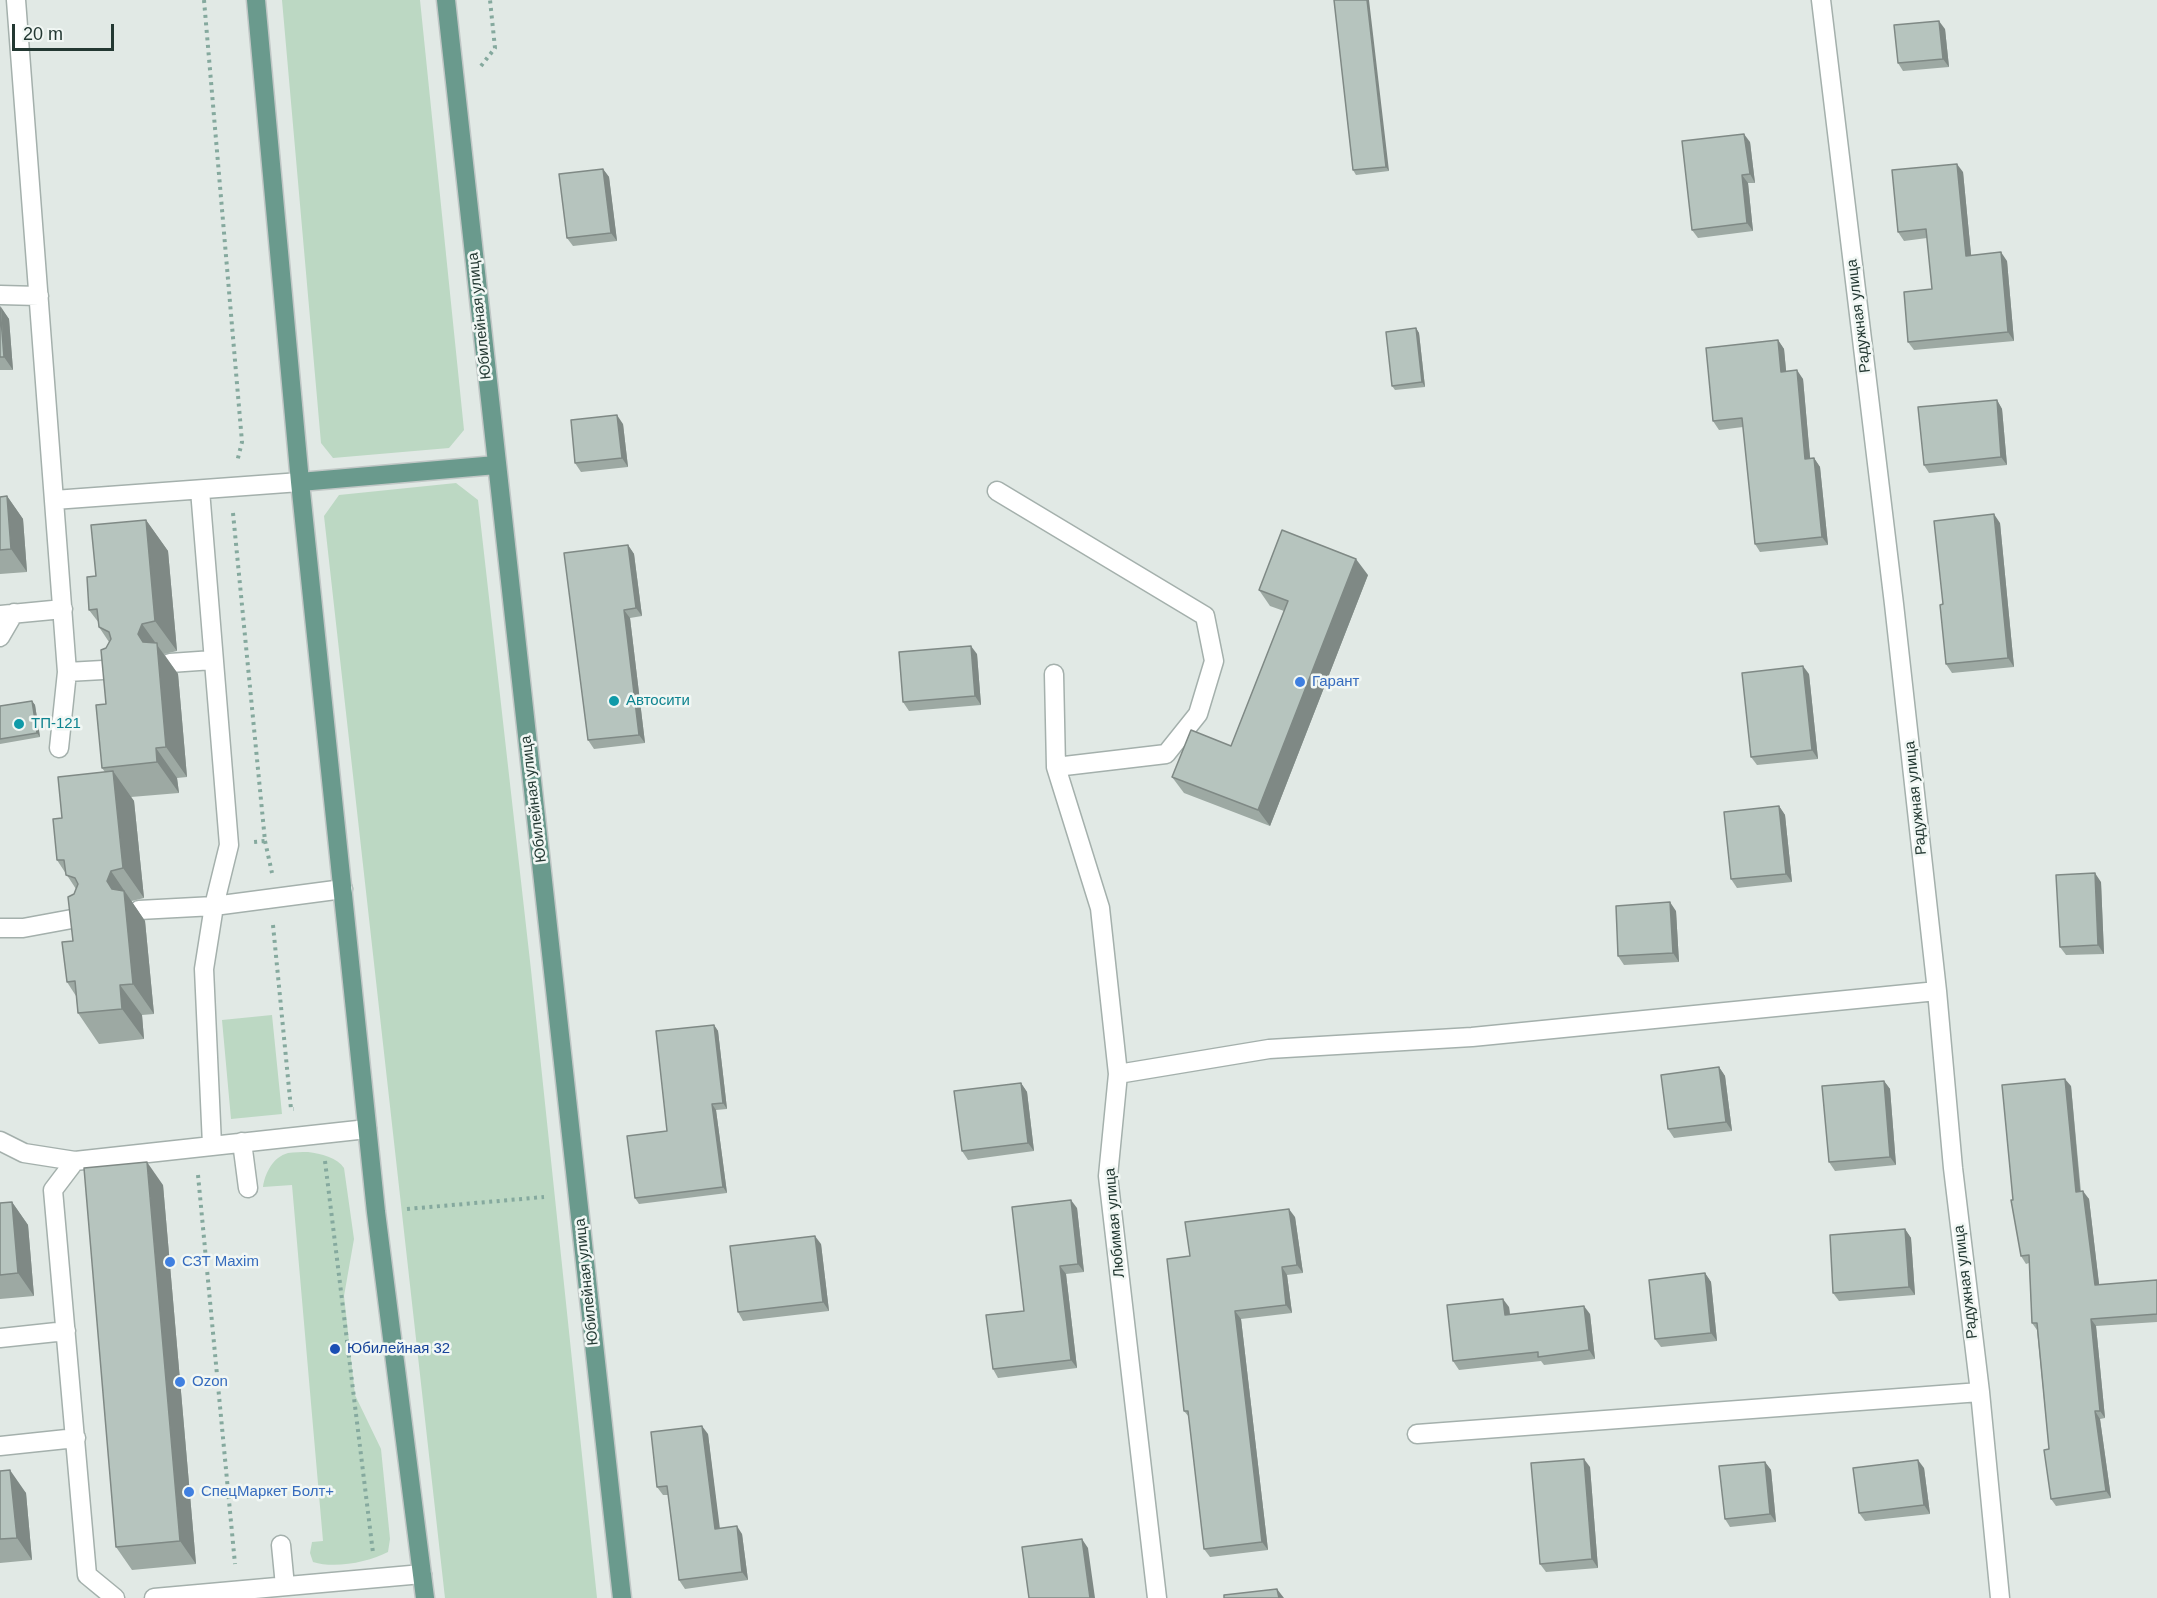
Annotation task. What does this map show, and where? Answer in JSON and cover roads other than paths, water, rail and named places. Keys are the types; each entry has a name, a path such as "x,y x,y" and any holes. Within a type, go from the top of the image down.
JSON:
{"main road":[{"path":"256,0 300,482 367,1129 424,1598"},
{"name":"Юбилейная улица","path":"446,0 622,1598"},
{"path":"300,482 496,465"}],"street":[{"path":"16,0 67,672 59,748"},
{"name":"Радужная улица","path":"1821,0 1894,604 1937,991 1953,1168 1980,1392 2000,1598"},
{"path":"0,295 39,296"},
{"path":"54,500 300,482"},
{"path":"200,490 229,845 214,906 204,969 204,1146"},
{"path":"997,491 1205,616 1214,661 1198,714 1166,754 1056,767"},
{"path":"0,637 7,614 63,609"},
{"path":"170,663 213,660"},
{"path":"67,672 121,669"},
{"name":"Любимая улица","path":"1054,674 1056,767 1100,908 1118,1074 1108,1176 1157,1598"},
{"path":"139,910 214,906 343,889"},
{"path":"0,928 23,928 88,916"},
{"path":"1118,1074 1269,1049 1472,1037 1937,991"},
{"path":"0,1141 24,1153 75,1161 367,1129"},
{"path":"242,1142 248,1188"},
{"path":"75,1161 53,1190 87,1575 115,1598"},
{"path":"0,1338 66,1332"},
{"path":"1417,1434 1980,1392"},
{"path":"0,1446 76,1438"},
{"path":"280,1545 285,1586"},
{"path":"154,1598 422,1574"}],"place":[{"name":"Гарант","path":"1300,682"},
{"name":"Автосити","path":"614,701"},
{"name":"ТП-121","path":"19,724"},
{"name":"СЗТ Maxim","path":"170,1262"},
{"name":"Юбилейная 32","path":"335,1349"},
{"name":"Ozon","path":"180,1382"},
{"name":"СпецМаркет Болт+","path":"189,1492"}]}
